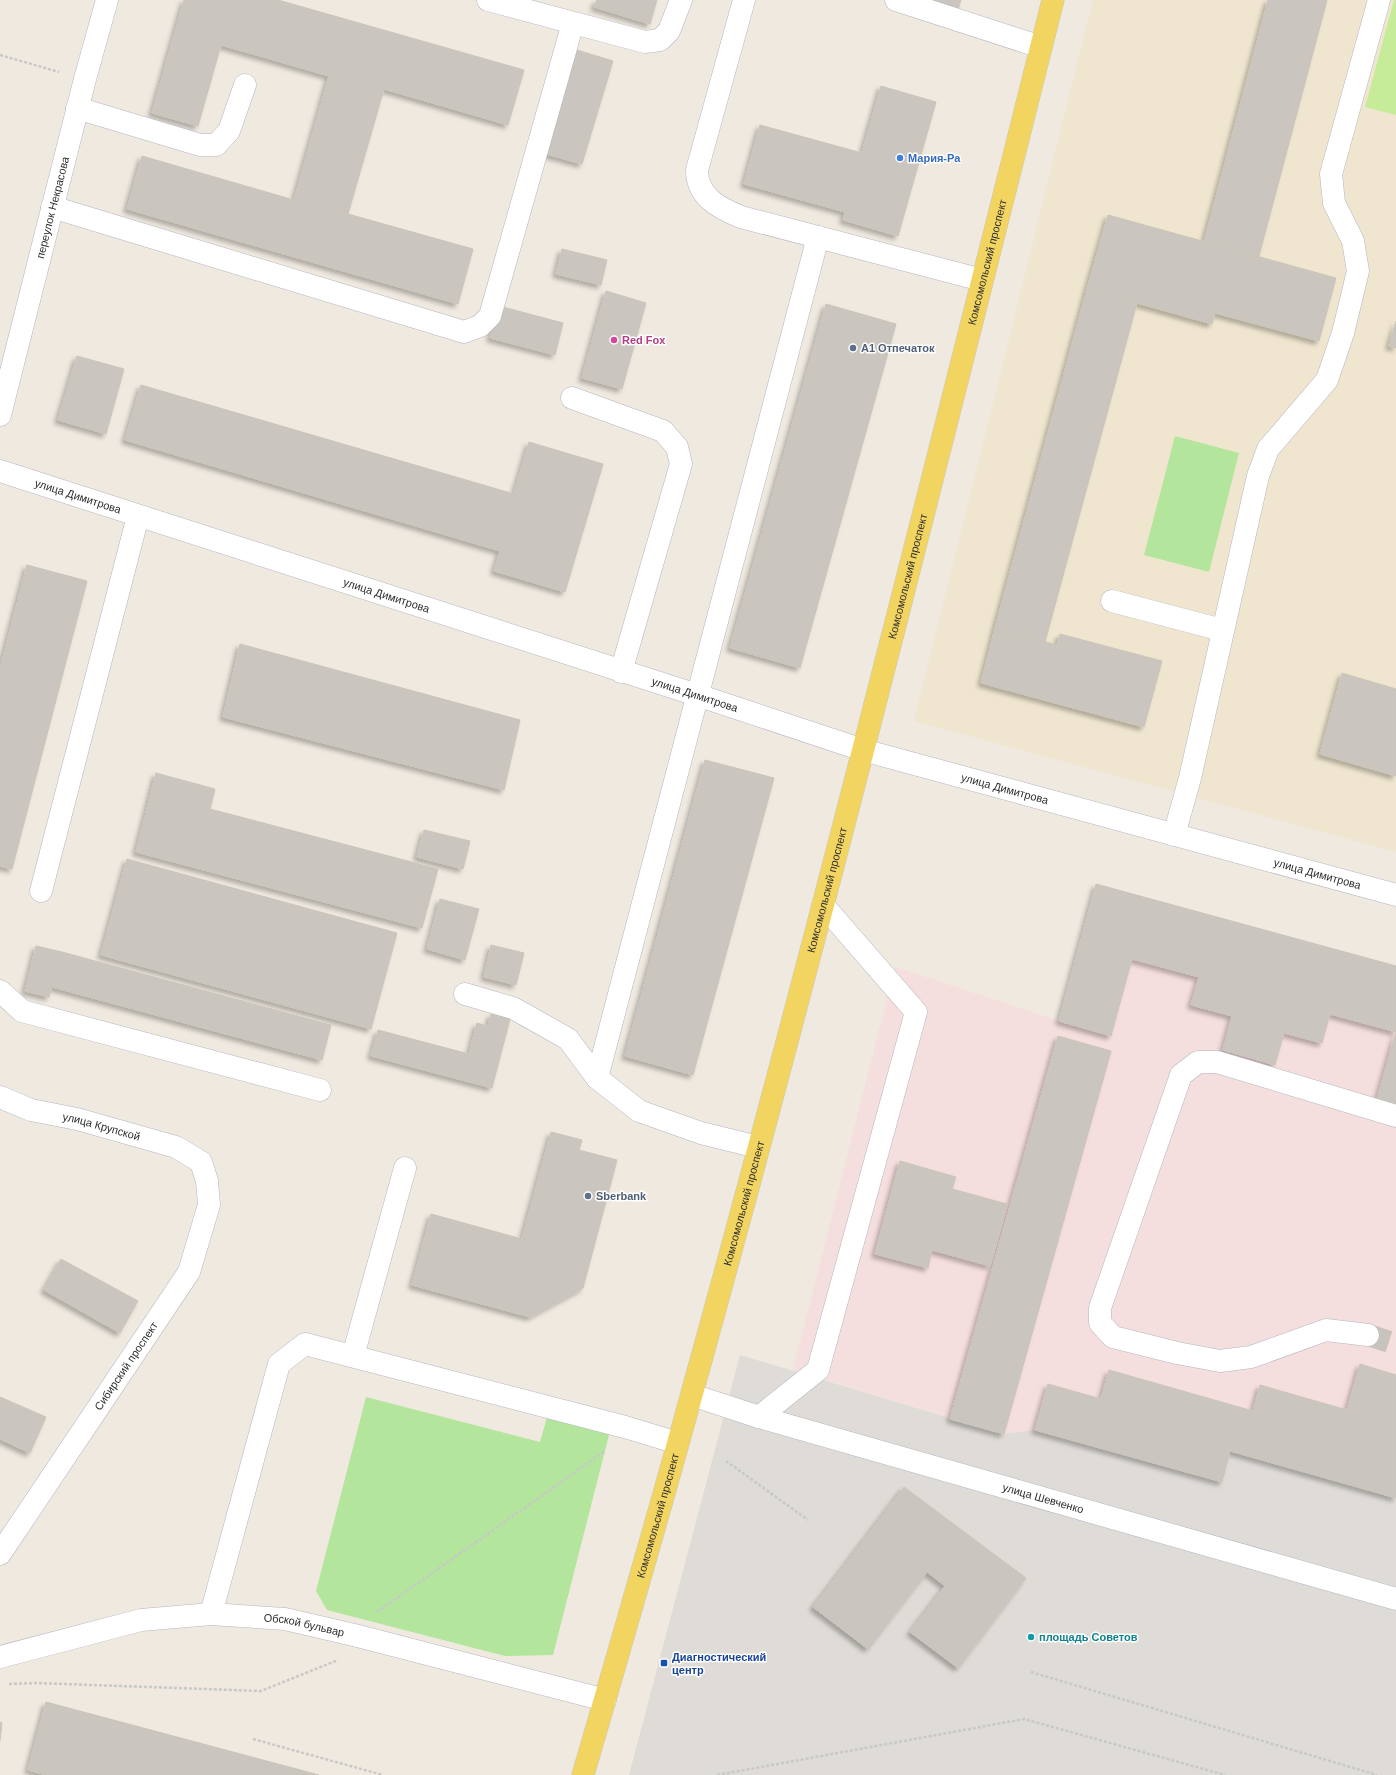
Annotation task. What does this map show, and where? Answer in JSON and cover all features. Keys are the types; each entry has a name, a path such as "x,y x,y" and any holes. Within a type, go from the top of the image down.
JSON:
{"main road":[{"name":"Комсомольский проспект","path":"583,1775 692,1395 823,905 1053,0"}],"street":[{"name":"переулок Некрасова","path":"0,415 77,108 107,0"},
{"path":"488,0 645,42 660,40 669,31 682,0"},
{"path":"744,0 697,170 697,182 707,197 722,209 741,217 982,280"},
{"path":"896,0 1041,47"},
{"path":"1174,835 1190,778 1222,630 1258,476 1268,449 1327,380 1342,333 1358,271 1353,241 1334,203 1331,174 1379,0"},
{"path":"52,207 464,332 480,326 490,316 573,23"},
{"path":"77,108 200,145 216,145 229,131 245,85"},
{"path":"597,1078 818,238"},
{"path":"572,398 663,431 677,447 681,464 621,672"},
{"name":"улица Димитрова","path":"0,471 621,672 697,694 863,750 1396,895"},
{"path":"41,891 138,516"},
{"path":"1112,601 1222,630"},
{"path":"759,1417 818,1370 916,1012 823,905"},
{"path":"0,991 22,1011 320,1090"},
{"path":"465,994 513,1008 568,1039 597,1078 639,1111 701,1133 758,1147"},
{"path":"1368,1335 1326,1330 1281,1347 1250,1356 1220,1361 1177,1353 1113,1336 1100,1323 1100,1308 1181,1075 1198,1062 1217,1062 1396,1116"},
{"name":"улица Крупской","path":"0,1097 31,1110 77,1119 176,1147 200,1162"},
{"name":"Сибирский проспект","path":"0,1554 189,1272 209,1205 207,1180 200,1162"},
{"path":"353,1356 405,1168"},
{"path":"211,1614 279,1364 305,1344 625,1427 678,1443"},
{"name":"улица Шевченко","path":"692,1395 759,1417 1396,1599"},
{"name":"Обской бульвар","path":"0,1658 141,1620 211,1614 285,1619 358,1636 605,1700"}],"path":[{"path":"0,55 85,79"},
{"path":"376,1612 609,1449"},
{"path":"726,1461 808,1520"},
{"path":"7,1685 36,1683 261,1691 346,1658"},
{"path":"1031,1672 1377,1775"},
{"path":"717,1775 762,1768 1024,1718 1225,1775"},
{"path":"253,1739 383,1775"}],"shaded area":[{"path":"1093,0 1396,0 1396,852 914,721"},
{"path":"1096,884 1396,966 1396,1498 1230,1452 1222,1482 1035,1430 1004,1434 793,1370 895,967 1059,1021"},
{"name":"площадь Советов","path":"740,1355 1003,1434 1035,1430 1221,1482 1230,1451 1396,1498 1396,1775 629,1775"}],"green space":[{"path":"1394,0 1396,0 1396,115 1365,107"},
{"path":"1175,436 1239,453 1209,572 1144,555"},
{"path":"366,1397 540,1442 548,1414 610,1431 553,1655 505,1656 327,1610 316,1591"}],"building":[{"path":"184,0 278,0 524,70 508,125 384,89 348,214 473,249 458,304 127,209 142,156 294,200 329,76 221,45 198,126 152,113"},
{"path":"597,0 657,0 650,24 594,7"},
{"path":"910,0 961,0 957,13"},
{"path":"1268,0 1327,0 1259,256 1204,242"},
{"path":"577,50 613,61 582,164 546,154"},
{"path":"881,86 936,102 898,236 843,220"},
{"path":"760,125 862,153 845,212 744,184"},
{"path":"1108,215 1336,278 1319,341 1215,313 1212,324 1087,289"},
{"path":"562,249 607,260 601,285 556,274"},
{"path":"1087,289 1137,303 1045,642 995,628"},
{"name":"Red Fox","path":"606,291 646,303 622,389 582,378"},
{"path":"826,304 896,324 800,668 730,648"},
{"path":"499,306 563,323 555,355 490,338"},
{"path":"1396,321 1396,348 1389,346"},
{"path":"77,356 124,369 106,434 58,420"},
{"path":"141,385 514,494 529,442 603,464 565,592 494,571 500,551 125,440"},
{"path":"27,565 87,581 12,869 0,866 0,669"},
{"path":"995,628 1057,645 1060,634 1162,661 1144,727 981,683"},
{"path":"240,644 520,720 504,790 223,717"},
{"path":"1342,673 1396,689 1396,776 1320,754"},
{"path":"705,760 774,778 693,1075 625,1056"},
{"path":"156,773 215,789 210,809 438,869 422,928 136,852"},
{"path":"424,830 470,841 463,869 417,857"},
{"path":"127,859 397,933 371,1029 101,955"},
{"path":"1096,884 1396,966 1396,1032 1330,1014 1322,1043 1284,1033 1275,1065 1223,1050 1232,1016 1191,1005 1199,977 1132,959 1111,1036 1059,1021"},
{"path":"440,899 479,909 465,960 427,949"},
{"path":"491,945 524,953 516,985 484,977"},
{"path":"36,946 62,952 49,997 25,991"},
{"path":"62,952 331,1025 322,1060 52,987"},
{"path":"491,1014 510,1019 492,1088 371,1056 378,1030 469,1054 477,1023 488,1026"},
{"path":"1396,1032 1396,1112 1375,1106"},
{"path":"1058,1036 1111,1051 1004,1434 950,1419"},
{"path":"551,1132 582,1140 579,1150 617,1160 583,1288 530,1317 412,1285 431,1214 522,1239"},
{"path":"900,1161 956,1177 952,1189 1007,1204 990,1266 932,1250 928,1268 875,1254"},
{"path":"61,1259 138,1301 120,1333 44,1290"},
{"path":"1360,1364 1396,1375 1396,1498 1230,1451 1222,1482 1035,1430 1048,1384 1101,1399 1109,1370 1253,1411 1260,1385 1347,1410"},
{"path":"0,1397 46,1417 30,1453 0,1439"},
{"path":"904,1487 1026,1578 958,1668 910,1632 945,1586 927,1572 868,1649 813,1607"},
{"path":"46,1702 319,1775 47,1775 28,1770"},
{"path":"0,1722 2,1723 0,1740"}],"tunnel":[{"path":"1368,1335 1396,1344"}],"place":[{"name":"Мария-Ра","path":"900,158"},
{"name":"Red Fox","path":"614,340"},
{"name":"А1 Отпечаток","path":"853,348"},
{"name":"Sberbank","path":"588,1196"},
{"name":"площадь Советов","path":"1031,1637"},
{"name":"Диагностический центр","path":"664,1663"}]}
